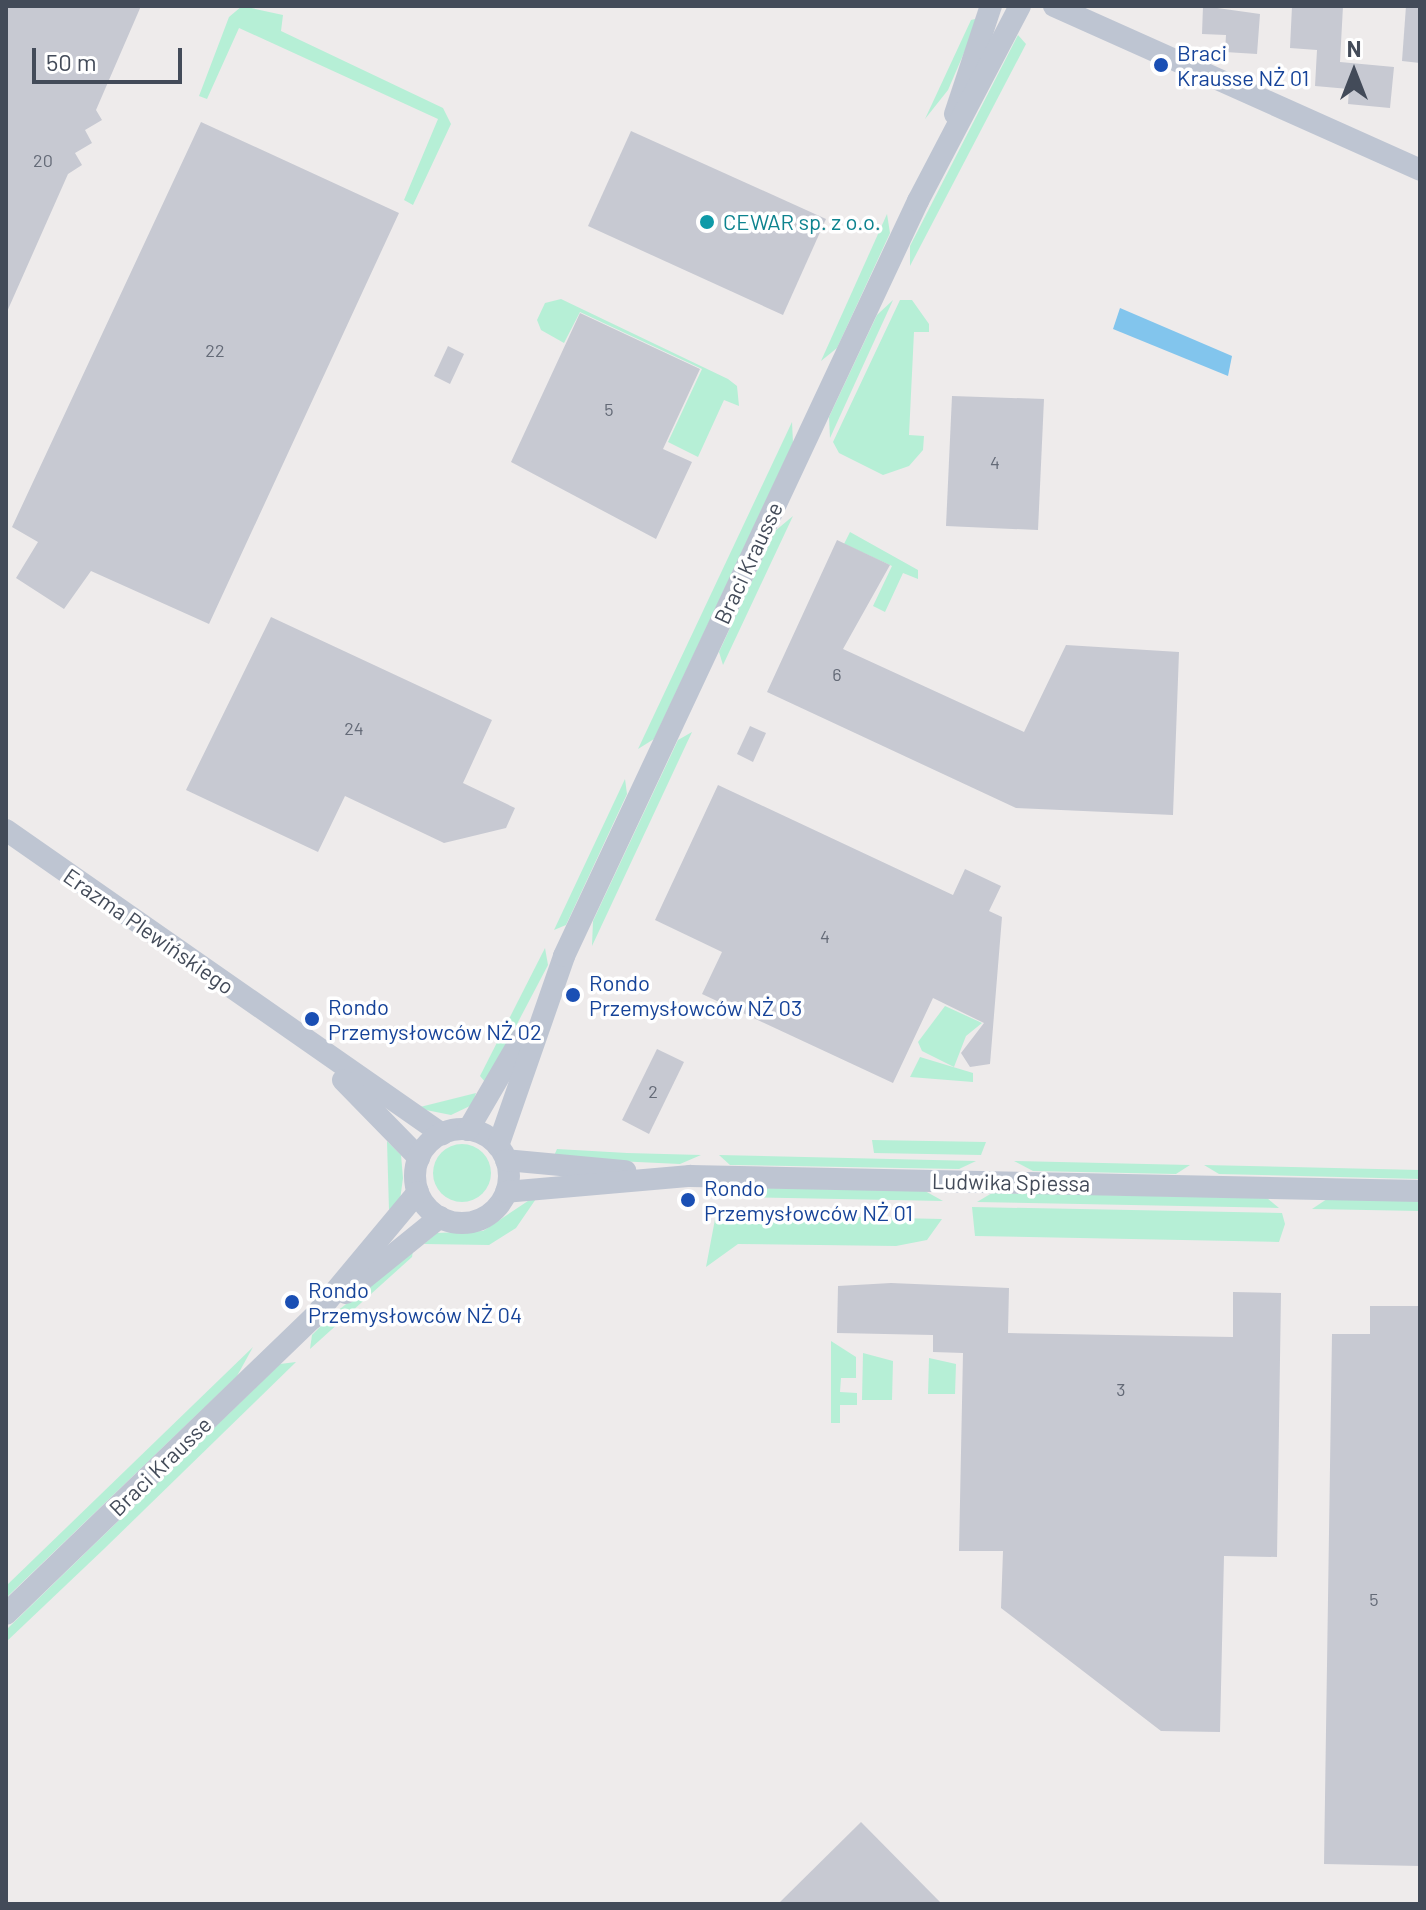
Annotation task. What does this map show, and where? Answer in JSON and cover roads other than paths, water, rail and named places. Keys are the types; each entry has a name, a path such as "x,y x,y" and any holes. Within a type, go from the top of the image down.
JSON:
{"street":[{"name":"Braci Krausse","path":"954,127 991,6"},
{"name":"Braci Krausse","path":"468,1130 544,1000 954,127 1020,6"},
{"path":"1054,6 1420,170"},
{"name":"Erazma Plewińskiego","path":"6,830 442,1134"},
{"name":"Braci Krausse","path":"502,1153 544,1000"},
{"name":"Erazma Plewińskiego","path":"293,1032 419,1158"},
{"path":"502,1153 506,1192 484,1217 440,1217 418,1192 419,1158 442,1134 468,1130 502,1153 690,1176"},
{"name":"Ludwika Spiessa","path":"506,1192 690,1176 1420,1191"},
{"name":"Braci Krausse","path":"313,1318 418,1192"},
{"name":"Braci Krausse","path":"6,1614 313,1318 440,1217"}],"water":[{"path":"1120,308 1232,356 1228,376 1113,329"}],"place":[{"name":"Braci Krausse NŻ 01","path":"1161,65"},
{"name":"CEWAR sp. z o.o.","path":"707,222"},
{"name":"Rondo Przemysłowców NŻ 03","path":"573,995"},
{"name":"Rondo Przemysłowców NŻ 02","path":"312,1019"},
{"name":"Rondo Przemysłowców NŻ 01","path":"688,1200"},
{"name":"Rondo Przemysłowców NŻ 04","path":"292,1302"}]}
